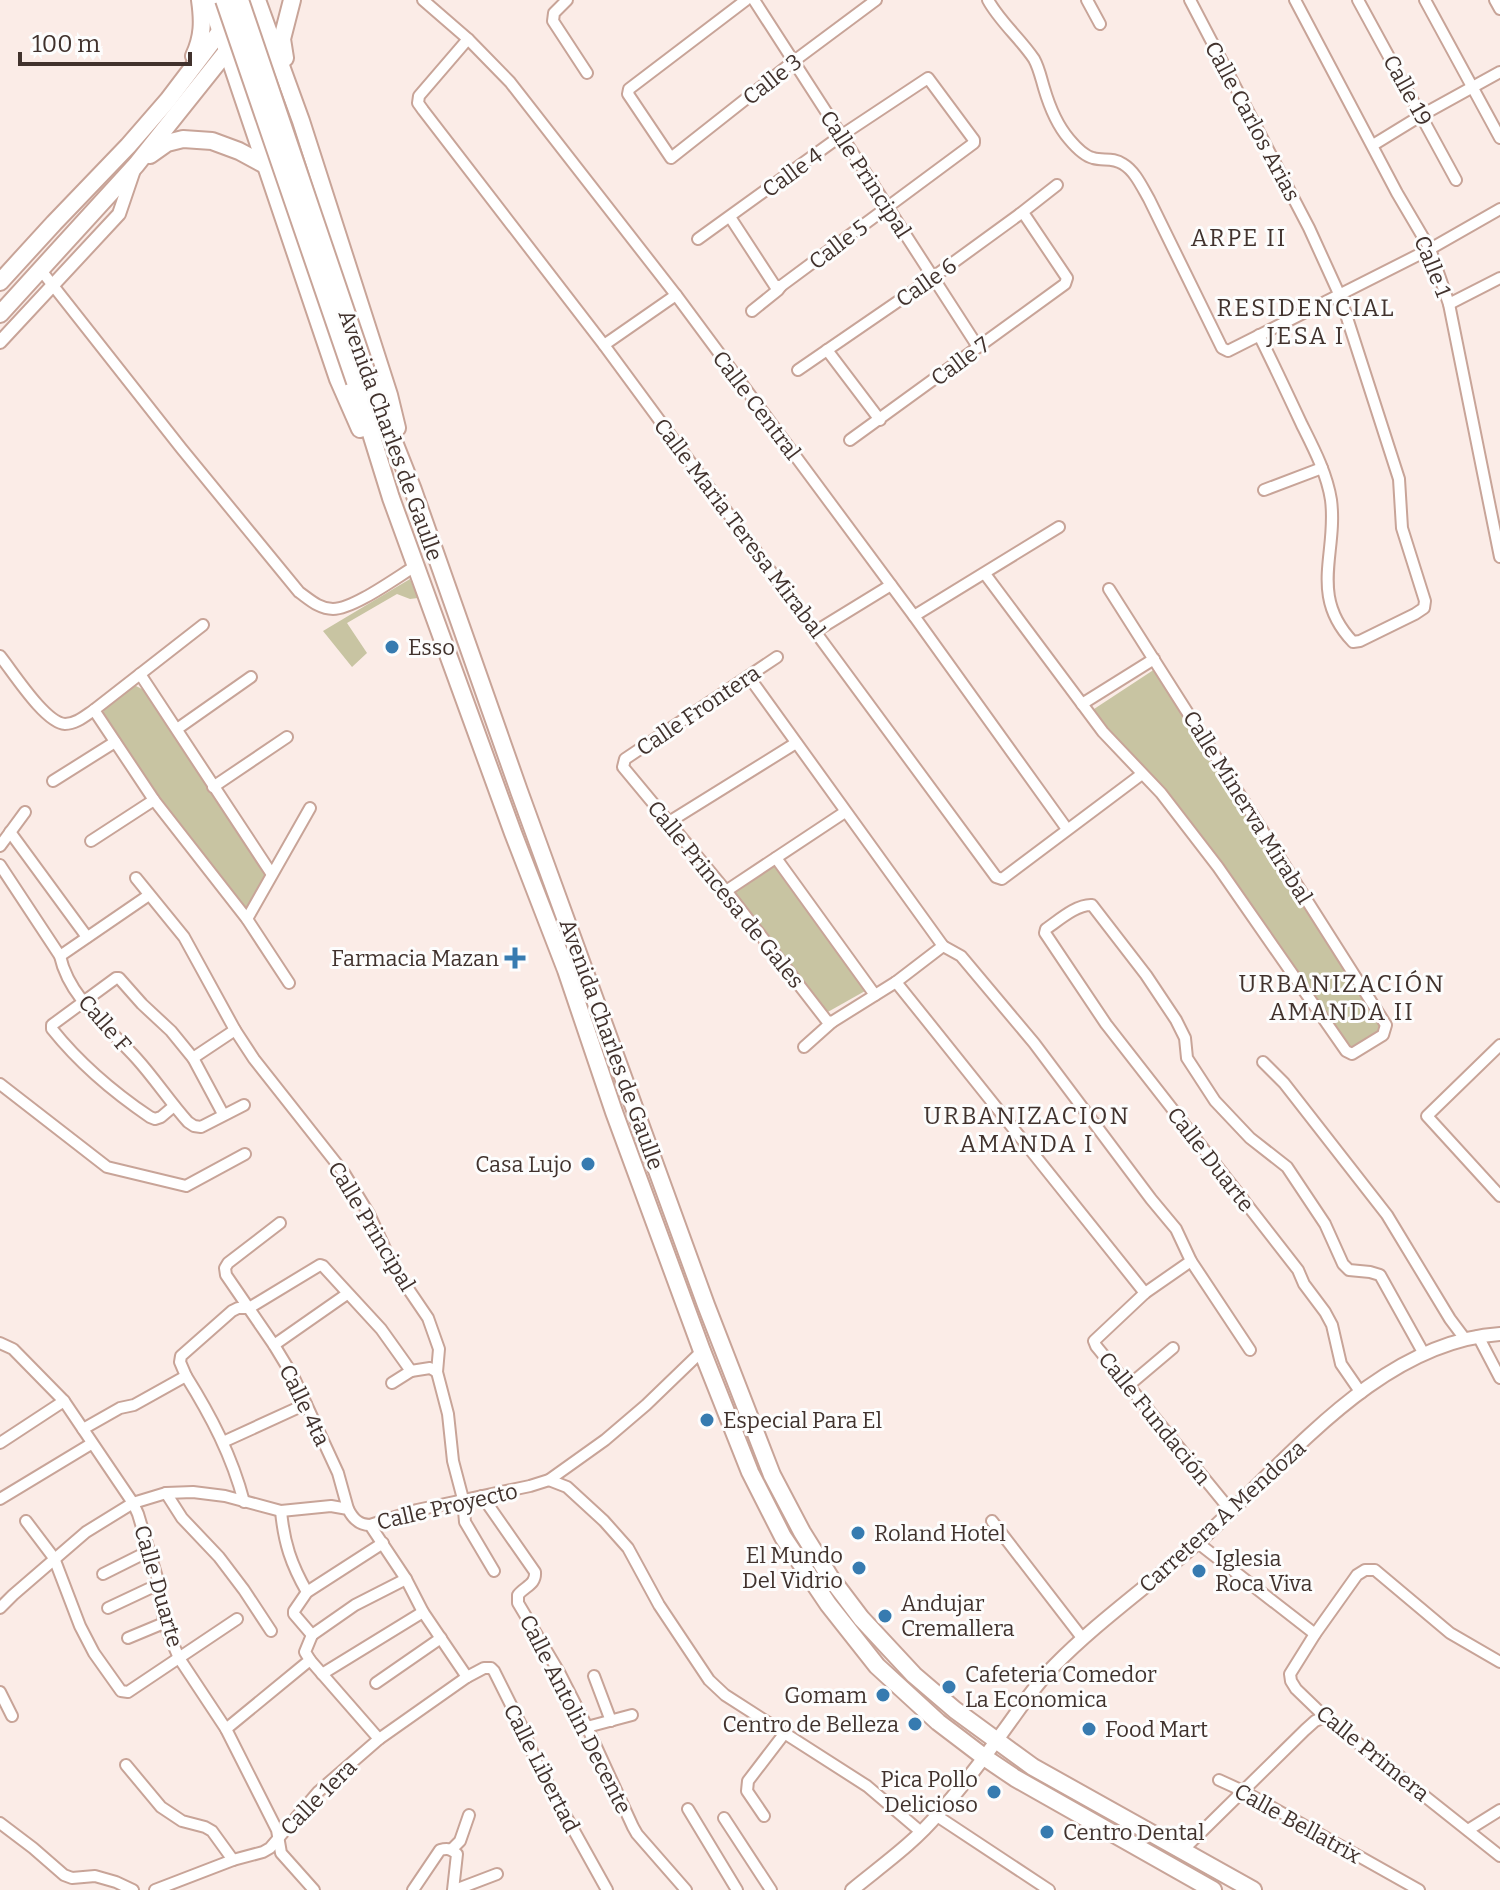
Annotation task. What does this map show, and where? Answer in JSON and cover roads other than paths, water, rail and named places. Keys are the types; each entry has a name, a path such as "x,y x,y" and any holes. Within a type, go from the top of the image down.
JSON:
{"main road":[{"path":"168,100 192,61 201,39 200,0"},
{"path":"210,0 338,379 391,498"},
{"name":"Avenida Charles de Gaulle","path":"224,0 362,381 413,490 519,791 733,1377 783,1498 837,1587 914,1675 996,1742 1033,1767 1253,1890"},
{"name":"Avenida Charles de Gaulle","path":"240,0 362,381 391,498 571,983 614,1112 702,1351 737,1442 783,1537 863,1650 938,1722 1015,1778 1213,1890"},
{"path":"0,282 128,146 247,0"},
{"path":"292,0 285,24 283,51 301,121"},
{"path":"263,4 389,395 413,490"},
{"path":"0,314 136,165 263,4"},
{"path":"136,165 167,143 183,139 212,141 265,165"},
{"path":"651,1210 670,1202"},
{"path":"716,1383 733,1377"}],"street":[{"name":"Calle Central","path":"423,0 468,39 510,82 676,295 1067,829"},
{"name":"Calle 3","path":"746,0 629,89 628,94 670,157 673,158 876,0"},
{"name":"Calle Principal","path":"754,0 978,347"},
{"path":"988,0 994,13 1039,68 1053,112 1068,138 1092,158 1120,162 1130,169 1149,199 1222,348 1228,351 1340,296 1500,209"},
{"path":"1087,0 1100,24"},
{"name":"Calle Carlos Arias","path":"1190,0 1309,228 1340,296 1399,479 1402,528 1425,601 1424,608 1360,641 1353,642 1348,637 1332,609 1327,577 1331,503 1322,468"},
{"name":"Calle 1","path":"1295,0 1430,249 1449,304 1500,557"},
{"name":"Calle 19","path":"1358,0 1456,180"},
{"path":"1425,0 1500,138"},
{"path":"1495,0 1500,9"},
{"path":"562,1 553,21 587,73"},
{"name":"Calle Maria Teresa Mirabal","path":"468,39 426,87 418,103 604,345 996,877 1002,879 1142,774"},
{"path":"1373,145 1500,72"},
{"name":"Calle 4","path":"698,239 842,135 927,79 974,140"},
{"name":"Calle 5","path":"752,311 778,290 778,286 974,143 974,140"},
{"path":"0,342 119,214 136,165"},
{"name":"Calle 6","path":"798,370 1022,214 1057,185"},
{"name":"Calle 7","path":"850,440 1065,284 1067,278 1022,214"},
{"path":"730,217 778,286"},
{"path":"40,269 299,592 318,606 332,609 343,607 417,565"},
{"path":"1449,304 1500,278"},
{"path":"604,345 676,295"},
{"path":"1259,335 1322,468 1264,490"},
{"path":"827,350 880,420"},
{"path":"914,616 1059,527"},
{"path":"985,574 1103,732 1142,774"},
{"path":"816,631 891,585"},
{"name":"Calle Minerva Mirabal","path":"1109,589 1386,1025 1383,1035 1352,1054 1346,1051 1218,867 1161,793 1142,774"},
{"path":"0,656 51,718 62,724 74,723 203,625"},
{"name":"Calle Frontera","path":"623,767 625,759 777,657"},
{"path":"1082,704 1154,659"},
{"path":"140,674 271,873"},
{"path":"177,729 251,677"},
{"path":"749,677 943,946 961,956 1034,1043 1176,1229 1191,1261 1250,1350"},
{"path":"94,710 154,800 247,919 289,983"},
{"path":"213,787 287,737"},
{"path":"53,781 115,742"},
{"path":"669,822 796,743"},
{"name":"Calle Princesa de Gales","path":"623,767 830,1022"},
{"path":"91,841 154,800"},
{"path":"247,919 310,808"},
{"path":"0,846 25,812"},
{"path":"726,891 845,812"},
{"path":"10,832 87,937"},
{"path":"776,858 875,995"},
{"name":"Calle F","path":"0,865 60,956 62,968 83,1002 138,1060 188,1122 201,1127 244,1105"},
{"name":"Calle Principal","path":"136,878 184,937 254,1059 344,1173 369,1214 394,1268 428,1318 439,1349 437,1372 448,1414 464,1517 494,1571"},
{"path":"60,956 149,895"},
{"name":"Calle Duarte","path":"1361,1393 1341,1364 1332,1325 1298,1270 1106,1024 1045,933 1046,929 1073,911 1086,904 1092,905 1176,1020 1185,1038 1187,1058 1215,1101 1250,1138 1287,1167 1325,1224 1343,1264 1349,1270 1380,1275 1424,1354"},
{"path":"804,1047 830,1022 896,982 943,946"},
{"path":"174,1106 155,1119 139,1110 69,1050 52,1025 118,978 171,1031 193,1058 223,1114"},
{"path":"896,982 1145,1293"},
{"path":"193,1058 235,1030"},
{"path":"1500,1045 1427,1116 1500,1196"},
{"path":"1263,1062 1284,1083 1387,1215 1450,1319 1472,1338 1500,1378"},
{"path":"0,1084 107,1167 186,1186 245,1154"},
{"name":"Calle 4ta","path":"280,1223 228,1263 226,1275 294,1378 338,1473 348,1509"},
{"name":"Calle Fundación","path":"1191,1261 1145,1293 1094,1341 1231,1511"},
{"path":"244,1502 223,1442 180,1362 181,1356 232,1311 249,1308 323,1266 381,1329 411,1371"},
{"path":"274,1345 347,1294"},
{"name":"Carretera A Mendoza","path":"852,1890 937,1816 1053,1667 1198,1543 1282,1461 1361,1393 1394,1368 1445,1345 1500,1334"},
{"name":"Calle Duarte","path":"0,1343 13,1349 64,1401 133,1503 159,1584 164,1623 179,1658 226,1729 277,1830 281,1853 314,1890"},
{"path":"1128,1386 1173,1348"},
{"name":"Calle Proyecto","path":"0,1608 86,1532 133,1503 166,1493 225,1496 281,1511 331,1506 348,1509 357,1522 370,1525 417,1510 549,1480 605,1440 702,1351"},
{"path":"392,1383 411,1371 430,1368 437,1372"},
{"path":"83,1429 186,1376"},
{"path":"0,1443 64,1401"},
{"path":"223,1442 306,1404"},
{"path":"0,1499 91,1444"},
{"path":"549,1480 567,1487 628,1548 659,1605 709,1680 725,1695 867,1786 921,1832"},
{"path":"166,1493 182,1518 219,1557 271,1631"},
{"name":"Calle Antolin Decente","path":"482,1496 535,1572 536,1579 518,1595 518,1603 559,1672 637,1834 686,1890"},
{"path":"281,1511 284,1541 295,1572 307,1592"},
{"path":"26,1521 54,1558 87,1640 121,1691 128,1692 237,1619"},
{"path":"992,1521 1083,1639"},
{"path":"370,1525 467,1677"},
{"path":"312,1635 294,1614 307,1592 383,1543"},
{"path":"1198,1543 1315,1634 1357,1575 1365,1570 1375,1570 1450,1633 1500,1662"},
{"path":"103,1574 149,1551"},
{"path":"379,1739 305,1652 312,1635 355,1605 406,1579"},
{"path":"108,1608 159,1584"},
{"path":"322,1674 423,1612"},
{"path":"128,1638 164,1623"},
{"name":"Calle Primera","path":"1315,1634 1290,1674 1296,1689 1325,1717 1500,1856"},
{"path":"376,1683 441,1638"},
{"path":"226,1729 310,1660"},
{"name":"Calle Libertad","path":"467,1677 484,1668 494,1671 538,1766 607,1890"},
{"path":"594,1676 611,1721"},
{"name":"Calle 1era","path":"155,1890 270,1848 318,1792 379,1739 467,1677"},
{"path":"0,1692 12,1716"},
{"path":"587,1727 632,1715"},
{"path":"1182,1851 1305,1730 1325,1717"},
{"path":"764,1816 747,1791 748,1781 784,1734"},
{"path":"126,1765 161,1807 182,1821 212,1831 233,1860"},
{"name":"Calle Bellatrix","path":"1219,1780 1419,1890"},
{"path":"688,1809 737,1890"},
{"path":"1468,1830 1500,1810"},
{"path":"413,1890 440,1850 452,1849 460,1841 469,1815"},
{"path":"937,1816 1049,1890"},
{"path":"724,1818 771,1890"},
{"path":"0,1823 64,1875 72,1878 95,1876 133,1890"},
{"path":"452,1849 457,1854 454,1890 497,1874"}],"place":[{"name":"Esso","path":"392,647"},
{"name":"Farmacia Mazan","path":"515,958"},
{"name":"Casa Lujo","path":"588,1164"},
{"name":"Especial Para El","path":"707,1420"},
{"name":"Roland Hotel","path":"858,1533"},
{"name":"El Mundo Del Vidrio","path":"859,1568"},
{"name":"Iglesia Roca Viva","path":"1199,1571"},
{"name":"Andujar Cremallera","path":"885,1616"},
{"name":"Cafeteria Comedor La Economica","path":"949,1687"},
{"name":"Gomam","path":"883,1695"},
{"name":"Centro de Belleza","path":"915,1724"},
{"name":"Food Mart","path":"1089,1729"},
{"name":"Pica Pollo Delicioso","path":"994,1792"},
{"name":"Centro Dental","path":"1047,1832"}],"district":[{"name":"ARPE II","path":"1239,238"},
{"name":"RESIDENCIAL JESA I","path":"1306,322"},
{"name":"URBANIZACIÓN AMANDA II","path":"1342,998"},
{"name":"URBANIZACION AMANDA I","path":"1027,1130"}]}
